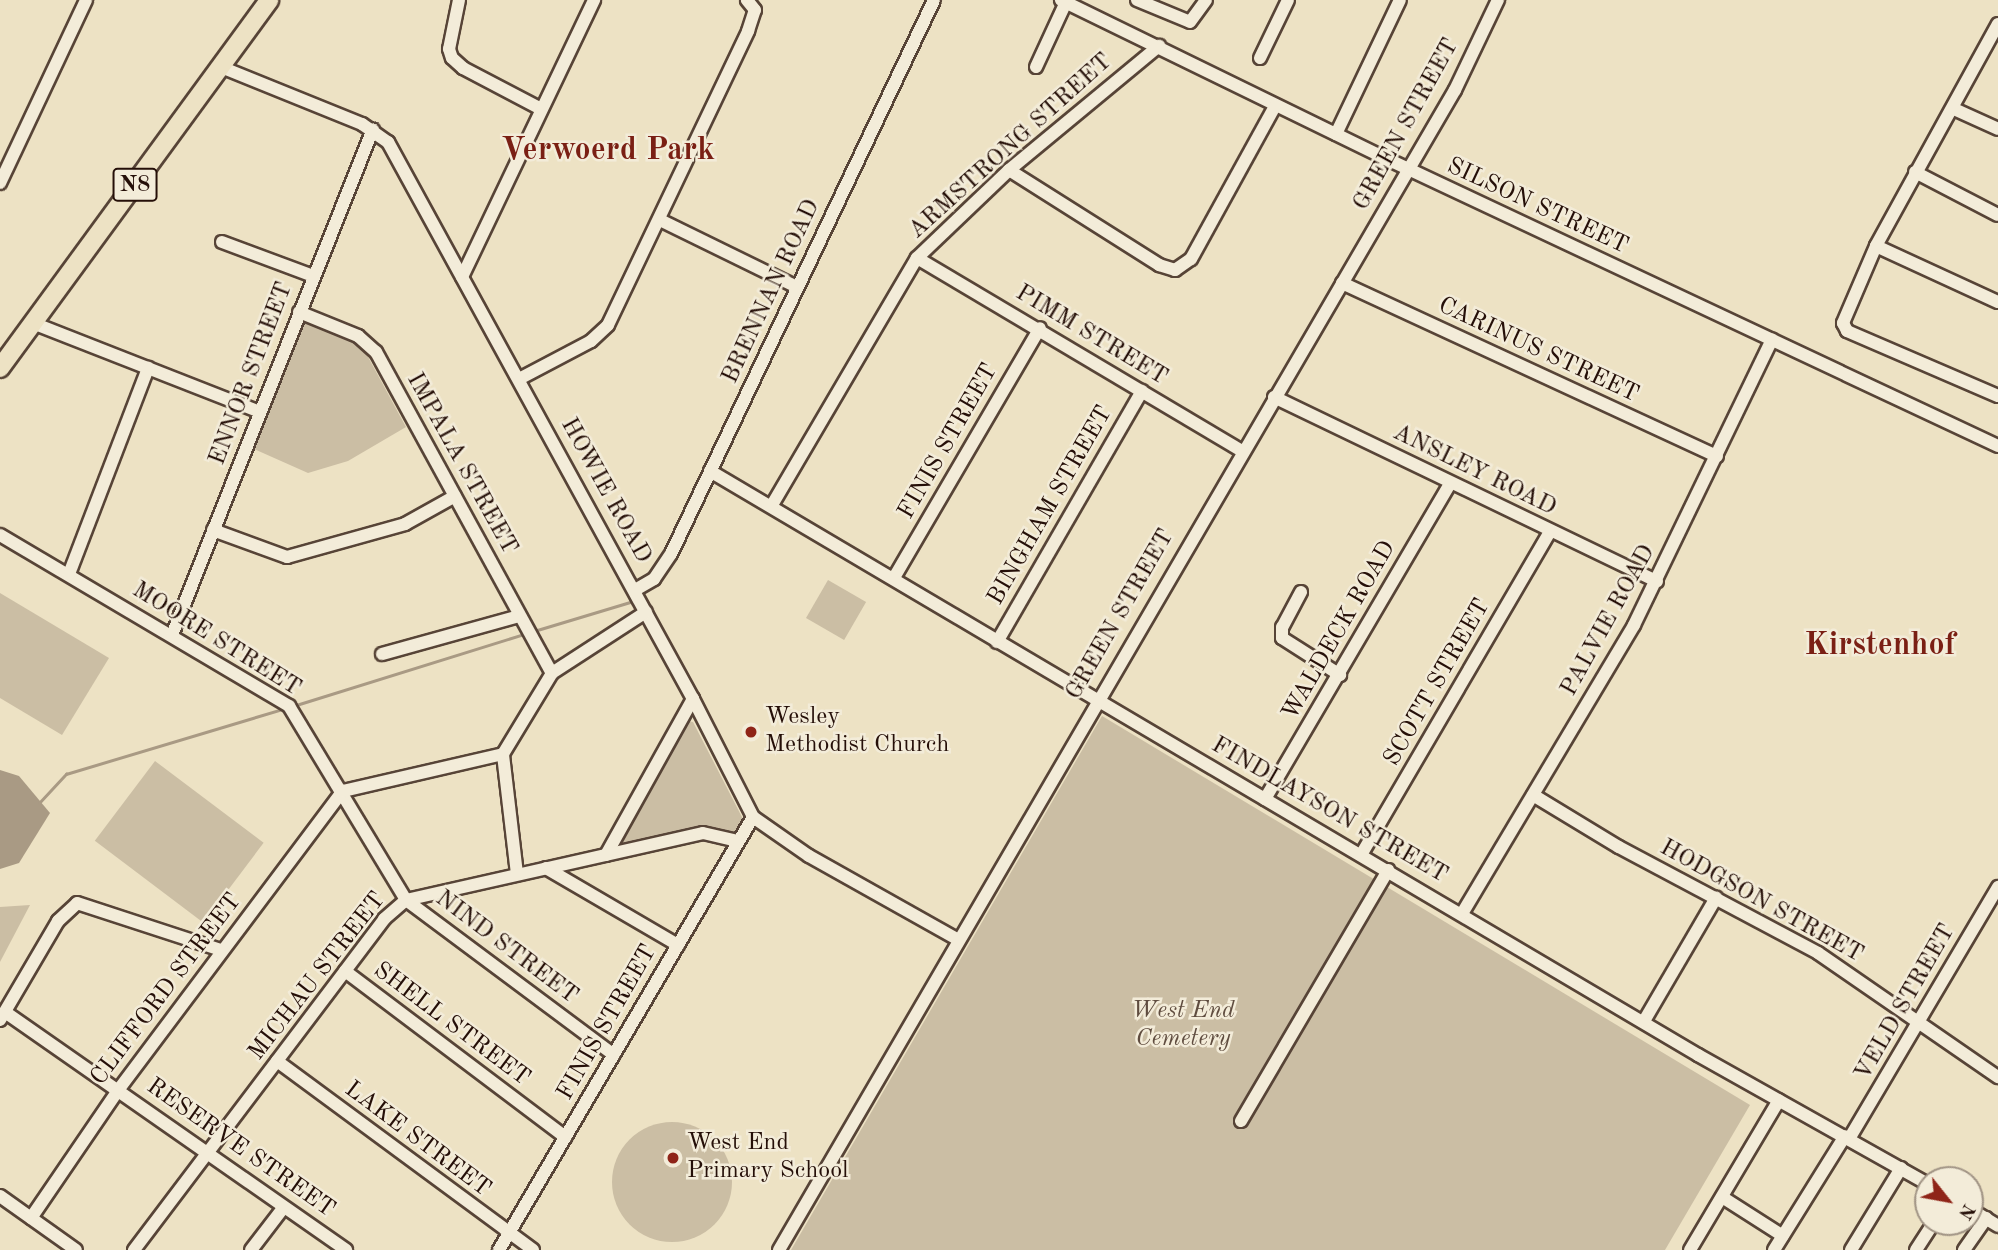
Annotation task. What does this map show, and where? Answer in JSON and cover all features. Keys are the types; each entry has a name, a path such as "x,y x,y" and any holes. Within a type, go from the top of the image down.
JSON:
{"highway":[{"name":"N8","path":"0,368 269,0"}],"street":[{"path":"0,183 86,0"},
{"path":"459,0 449,48 452,58 463,68 541,108"},
{"path":"462,277 594,0"},
{"path":"519,379 603,331 660,220 752,22 755,10 747,0"},
{"name":"BRENNAN ROAD","path":"635,590 654,579 671,554 934,0"},
{"path":"1138,0 1190,22 1206,0"},
{"path":"1260,58 1288,0"},
{"name":"GREEN STREET","path":"779,1250 1095,700 1455,90 1498,0"},
{"path":"1036,67 1064,1"},
{"name":"SILSON STREET","path":"1064,1 1275,106 1998,446"},
{"path":"1336,134 1398,1"},
{"path":"1998,24 1954,109 1915,172 1876,246 1844,320 1845,329 1998,396"},
{"name":"ARMSTRONG STREET","path":"772,505 917,258 1009,170 1158,46"},
{"name":"HOWIE ROAD","path":"221,67 373,129 398,155 462,277 635,590 753,817 809,856 957,939"},
{"path":"1009,170 1159,265 1175,270 1191,259 1275,106"},
{"path":"1954,109 1998,129"},
{"name":"ENNOR STREET","path":"172,635 373,129"},
{"path":"1915,172 1998,215"},
{"path":"660,220 797,287"},
{"path":"222,242 313,276"},
{"path":"1876,246 1998,302"},
{"name":"PIMM STREET","path":"917,258 1040,328 1242,451"},
{"name":"CARINUS STREET","path":"1342,283 1717,456"},
{"name":"IMPALA STREET","path":"299,312 369,343 552,673"},
{"path":"33,323 260,412"},
{"name":"FINIS STREET","path":"895,576 1040,328"},
{"name":"PALVIE ROAD","path":"1463,912 1657,581 1772,340"},
{"path":"69,574 148,368"},
{"name":"BINGHAM STREET","path":"997,642 1142,391"},
{"name":"ANSLEY ROAD","path":"1274,397 1450,484 1657,581"},
{"name":"FINDLAYSON STREET","path":"710,471 895,576 997,642 1095,700 1463,912 1779,1100 1914,1176"},
{"name":"WALDECK ROAD","path":"1265,799 1450,484"},
{"path":"213,530 287,557 405,524 455,496"},
{"name":"SCOTT STREET","path":"1361,855 1550,530"},
{"name":"MOORE STREET","path":"0,535 289,706 343,791 406,900"},
{"path":"1301,592 1282,627 1282,638 1340,675"},
{"path":"517,874 503,754 552,673 646,612"},
{"path":"382,654 519,616"},
{"path":"606,855 693,699"},
{"path":"343,791 503,754"},
{"name":"CLIFFORD STREET","path":"31,1218 119,1089 343,791"},
{"name":"HODGSON STREET","path":"1533,795 1818,953 1917,1024 1998,1077"},
{"name":"FINIS STREET","path":"499,1250 753,817"},
{"name":"MICHAU STREET","path":"134,1250 384,919 406,900 703,833 737,841"},
{"path":"546,868 678,945"},
{"path":"1241,1121 1388,870"},
{"name":"VELD STREET","path":"1774,1250 1847,1138 1998,887"},
{"path":"1644,1021 1716,898"},
{"name":"NIND STREET","path":"406,900 614,1055"},
{"path":"2,1016 58,921 77,903 221,950"},
{"path":"1986,908 1998,915"},
{"name":"SHELL STREET","path":"345,971 565,1137"},
{"name":"RESERVE STREET","path":"2,1016 119,1089 346,1250"},
{"name":"LAKE STREET","path":"277,1061 507,1235 533,1250"},
{"path":"1690,1250 1779,1100"},
{"path":"1851,1250 1901,1168"},
{"path":"0,1196 76,1250"},
{"path":"1722,1196 1783,1236"},
{"path":"251,1250 284,1207"},
{"path":"1964,1250 1986,1219 1998,1226"}],"green space":[{"path":"306,317 360,342 406,427 348,461 308,473 252,448"},
{"path":"828,580 866,602 844,640 806,618"},
{"path":"0,593 109,658 62,735 0,698"},
{"name":"West End Cemetery","path":"1102,716 1750,1105 1665,1250 791,1250"},
{"path":"686,721 693,722 743,819 736,833 706,830 614,850"},
{"path":"155,761 264,843 203,923 95,841"},
{"path":"30,905 0,962 0,907"},
{"path":"672,1122 695,1126 715,1139 728,1159 732,1182 728,1205 715,1225 695,1238 672,1242 649,1238 629,1225 616,1205 612,1182 616,1159 629,1139 649,1126"}],"shaded area":[{"path":"0,770 19,776 50,813 19,863 0,869"}],"waterway":[{"path":"534,631 630,602"},
{"path":"293,706 524,634"},
{"path":"39,803 66,774 283,709"}],"place":[{"name":"Wesley Methodist Church","path":"751,732"},
{"name":"West End Primary School","path":"673,1158"}],"district":[{"name":"Verwoerd Park","path":"608,151"},
{"name":"Kirstenhof","path":"1880,646"}]}
